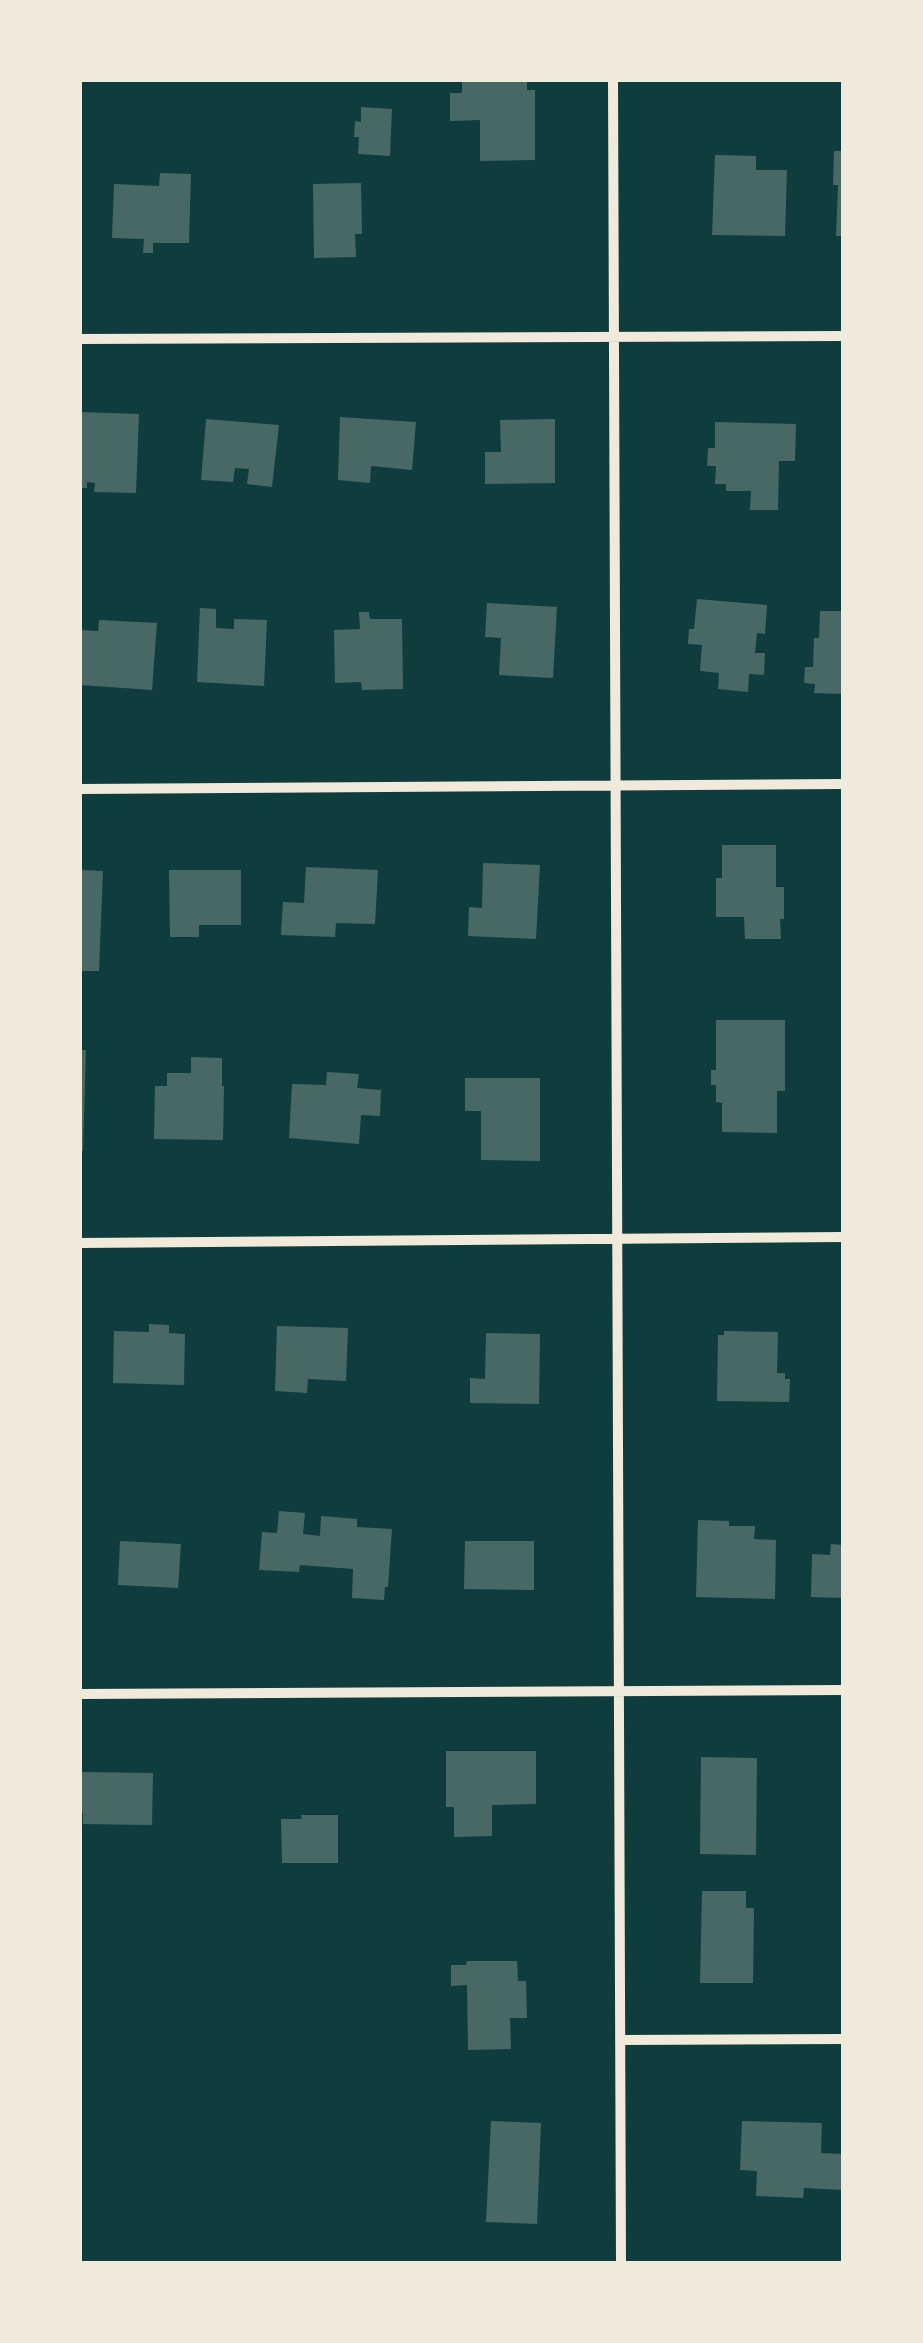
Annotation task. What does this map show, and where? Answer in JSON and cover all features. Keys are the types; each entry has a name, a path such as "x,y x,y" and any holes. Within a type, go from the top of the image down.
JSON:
{"street":[{"path":"613,80 620,2263"},
{"path":"80,339 843,336"},
{"path":"80,789 843,784"},
{"path":"80,1243 843,1237"},
{"path":"80,1694 843,1690"},
{"path":"620,2040 843,2039"}],"building":[{"path":"462,80 527,80 527,90 535,90 535,160 480,161 480,120 450,121 450,93 462,93"},
{"path":"361,107 392,109 390,156 358,154 355,121 361,122"},
{"path":"834,151 843,151 843,236 836,236 838,185 833,185"},
{"path":"715,155 756,156 756,170 787,170 785,236 712,235"},
{"path":"160,173 191,174 189,243 153,243 153,253 143,253 144,239 112,238 114,184 159,186"},
{"path":"361,183 362,234 355,234 356,257 314,258 313,184"},
{"path":"80,412 139,414 136,493 94,492 95,483 87,482 87,488 80,488"},
{"path":"340,417 416,422 412,470 371,466 370,483 338,480"},
{"path":"206,419 279,425 272,487 247,484 249,469 235,468 233,482 201,480"},
{"path":"555,419 555,483 485,484 485,452 501,452 500,420"},
{"path":"715,422 796,424 795,461 779,461 778,510 750,510 751,491 726,491 726,484 715,484 716,466 707,466 708,448 715,448"},
{"path":"697,599 767,605 765,634 757,633 755,653 765,653 764,675 749,674 748,692 718,689 719,673 700,671 702,645 688,644"},
{"path":"487,603 557,607 553,678 499,675 501,638 485,637"},
{"path":"200,608 216,609 216,628 234,629 234,619 267,620 264,686 197,682"},
{"path":"820,611 843,611 843,694 814,693 815,684 804,683 805,667 813,667"},
{"path":"359,612 369,612 370,619 402,619 403,689 362,690 361,682 335,683 334,630 360,629"},
{"path":"99,620 157,623 152,690 80,685 80,630 98,631"},
{"path":"722,845 776,845 776,887 784,887 781,939 745,939 744,917 716,917 716,878 722,878"},
{"path":"483,863 540,865 536,939 468,936 469,907 482,908"},
{"path":"306,867 378,870 375,924 336,923 335,937 281,935 283,902 304,903"},
{"path":"80,870 103,871 99,971 80,971"},
{"path":"169,870 241,870 241,925 199,925 199,937 170,937"},
{"path":"716,1020 785,1020 785,1091 777,1091 777,1133 722,1132 722,1103 716,1102 716,1085 711,1085 711,1070 716,1070"},
{"path":"80,1050 86,1050 83,1151 80,1151"},
{"path":"191,1057 222,1058 223,1140 154,1139 155,1086 167,1086 167,1073 191,1073"},
{"path":"327,1072 359,1074 357,1088 381,1090 380,1116 361,1115 359,1144 289,1138 292,1084 326,1085"},
{"path":"465,1078 540,1078 540,1161 481,1160 481,1111 465,1111"},
{"path":"149,1324 169,1325 169,1333 185,1334 184,1385 113,1383 114,1331 149,1332"},
{"path":"277,1326 348,1328 346,1381 308,1379 307,1393 275,1391"},
{"path":"724,1331 778,1332 777,1373 785,1373 785,1379 790,1379 789,1402 717,1401 718,1335 724,1335"},
{"path":"486,1333 540,1334 539,1404 470,1403 470,1378 485,1379"},
{"path":"279,1511 305,1513 303,1534 320,1536 321,1516 357,1519 357,1527 392,1529 384,1600 352,1598 353,1569 300,1565 299,1572 259,1570 262,1532 277,1533"},
{"path":"698,1520 755,1526 754,1539 776,1540 775,1599 696,1597"},
{"path":"120,1541 181,1544 178,1588 118,1585"},
{"path":"465,1541 534,1541 534,1590 464,1589"},
{"path":"831,1544 843,1545 843,1598 811,1597 812,1554 830,1555"},
{"path":"446,1751 536,1751 536,1804 492,1805 492,1836 454,1837 454,1807 446,1807"},
{"path":"701,1757 757,1758 756,1855 700,1854"},
{"path":"80,1772 153,1773 152,1825 83,1824"},
{"path":"301,1815 338,1815 338,1863 282,1863 281,1819 302,1819"},
{"path":"702,1891 746,1891 746,1908 754,1908 753,1983 700,1983"},
{"path":"467,1961 517,1961 518,1981 526,1981 527,2018 510,2018 511,2049 468,2050 467,1985 451,1986 451,1965 466,1965"},
{"path":"491,2121 541,2123 537,2224 486,2222"},
{"path":"742,2121 822,2123 821,2153 843,2154 843,2190 804,2188 803,2198 756,2196 757,2171 740,2170"}]}
